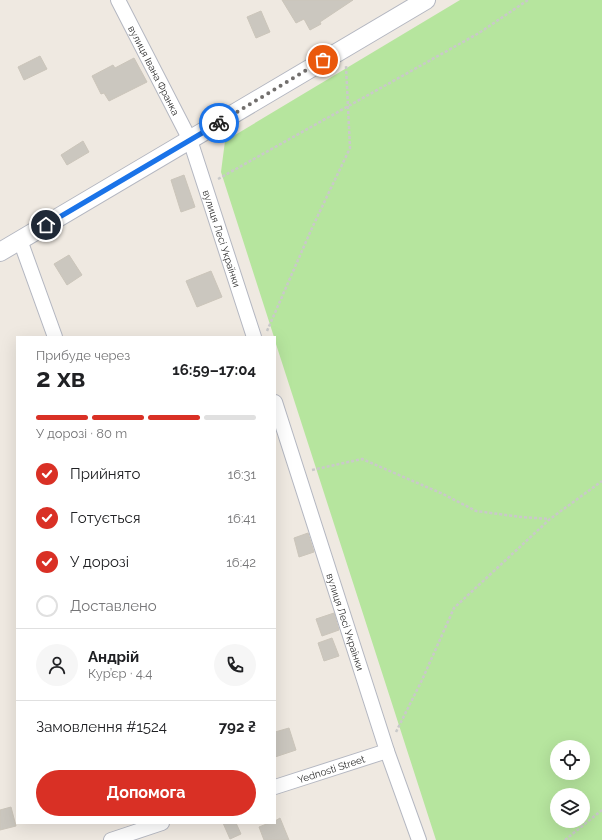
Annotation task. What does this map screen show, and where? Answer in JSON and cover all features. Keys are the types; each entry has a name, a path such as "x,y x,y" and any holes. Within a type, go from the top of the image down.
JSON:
{"street":[{"name":"вулиця Івана Франка","path":"118,0 190,140"},
{"path":"0,252 426,0"},
{"name":"вулиця Лесі Українки","path":"190,140 254,336"},
{"path":"20,240 55,336"},
{"name":"вулиця Лесі Українки","path":"276,405 387,751 419,840"},
{"name":"Yednosti Street","path":"276,786 387,751"},
{"path":"111,840 159,824"}],"path":[{"path":"205,186 479,32 528,0"},
{"path":"265,336 312,228 350,148 345,48"},
{"path":"298,473 362,459 443,494 476,511 550,519"},
{"path":"387,751 422,680 454,608 550,519 602,481"},
{"path":"565,840 602,810"}],"green space":[{"path":"460,0 602,0 602,840 436,840 276,344 276,336 274,336 221,172 225,141"}],"building":[{"path":"282,0 353,0 320,22 321,24 310,30 304,19 296,23"},
{"path":"261,11 270,32 256,38 247,17"},
{"path":"40,56 47,69 24,80 18,67"},
{"path":"134,58 147,82 109,101 104,93 101,94 92,76 113,65 115,68"},
{"path":"83,141 89,152 67,165 61,155"},
{"path":"184,175 195,207 181,212 171,180"},
{"path":"69,255 82,275 67,285 54,264"},
{"path":"211,271 222,297 197,307 186,281"},
{"path":"308,533 314,552 299,557 294,538"},
{"path":"334,613 339,630 322,636 316,619"},
{"path":"332,638 339,656 324,661 318,643"},
{"path":"289,728 296,750 276,757 276,732"},
{"path":"11,807 16,826 0,830 0,810"},
{"path":"280,818 289,840 264,840 259,827 266,824 276,824 276,820"},
{"path":"223,824 236,824 241,834 230,839"}],"way so far":[{"path":"219,123 323,60"}],"route":[{"path":"46,225 219,123"}]}
